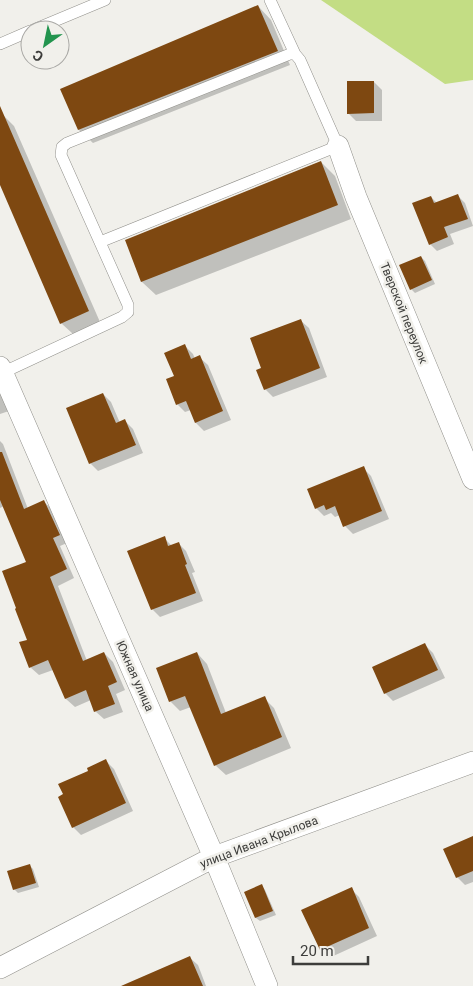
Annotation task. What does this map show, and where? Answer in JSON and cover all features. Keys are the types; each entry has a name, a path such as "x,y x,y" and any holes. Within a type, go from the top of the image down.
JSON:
{"street":[{"name":"Тверской переулок","path":"338,146 356,197 473,479"},
{"name":"Южная улица","path":"1,370 214,857 267,986"},
{"name":"улица Ивана Крылова","path":"0,968 214,857 473,762"}],"lane":[{"path":"58,20 104,0"},
{"path":"100,242 338,146 300,60 295,54 270,0"},
{"path":"0,44 20,36"},
{"path":"1,370 122,317 128,312 128,305 61,154 62,147 67,143 290,54 295,54"}],"green space":[{"path":"321,0 473,0 473,80 445,84"}],"building":[{"path":"258,5 278,51 78,130 60,89"},
{"path":"347,81 374,81 374,113 347,114"},
{"path":"0,106 89,311 60,324 0,185"},
{"path":"321,161 338,205 141,282 125,240"},
{"path":"458,194 468,219 444,227 448,237 429,245 412,203 431,196 434,203"},
{"path":"421,256 432,280 410,290 399,265"},
{"path":"301,319 320,368 264,390 256,370 261,368 250,338"},
{"path":"185,344 191,359 200,355 223,411 195,423 186,401 176,405 166,379 174,376 164,353"},
{"path":"103,393 116,423 125,419 136,445 89,464 66,408"},
{"path":"0,452 2,452 24,509 44,500 60,535 53,538 67,569 50,577 83,661 104,652 117,682 108,686 115,704 94,712 86,690 65,699 48,660 29,668 19,642 27,640 2,571 26,562 0,500"},
{"path":"364,466 382,511 343,527 335,506 326,510 324,505 315,509 307,489"},
{"path":"165,536 168,546 179,542 187,564 185,565 196,593 151,610 127,551"},
{"path":"425,643 438,670 384,694 372,667"},
{"path":"197,652 221,714 265,696 282,737 214,766 185,696 169,702 156,668"},
{"path":"106,759 126,803 72,828 58,797 63,794 58,784 88,771 87,768"},
{"path":"473,836 473,871 456,878 443,849"},
{"path":"30,864 36,883 13,890 7,871"},
{"path":"262,884 273,911 255,918 244,892"},
{"path":"352,887 369,928 320,950 301,910"},
{"path":"190,956 203,986 121,986"}]}
